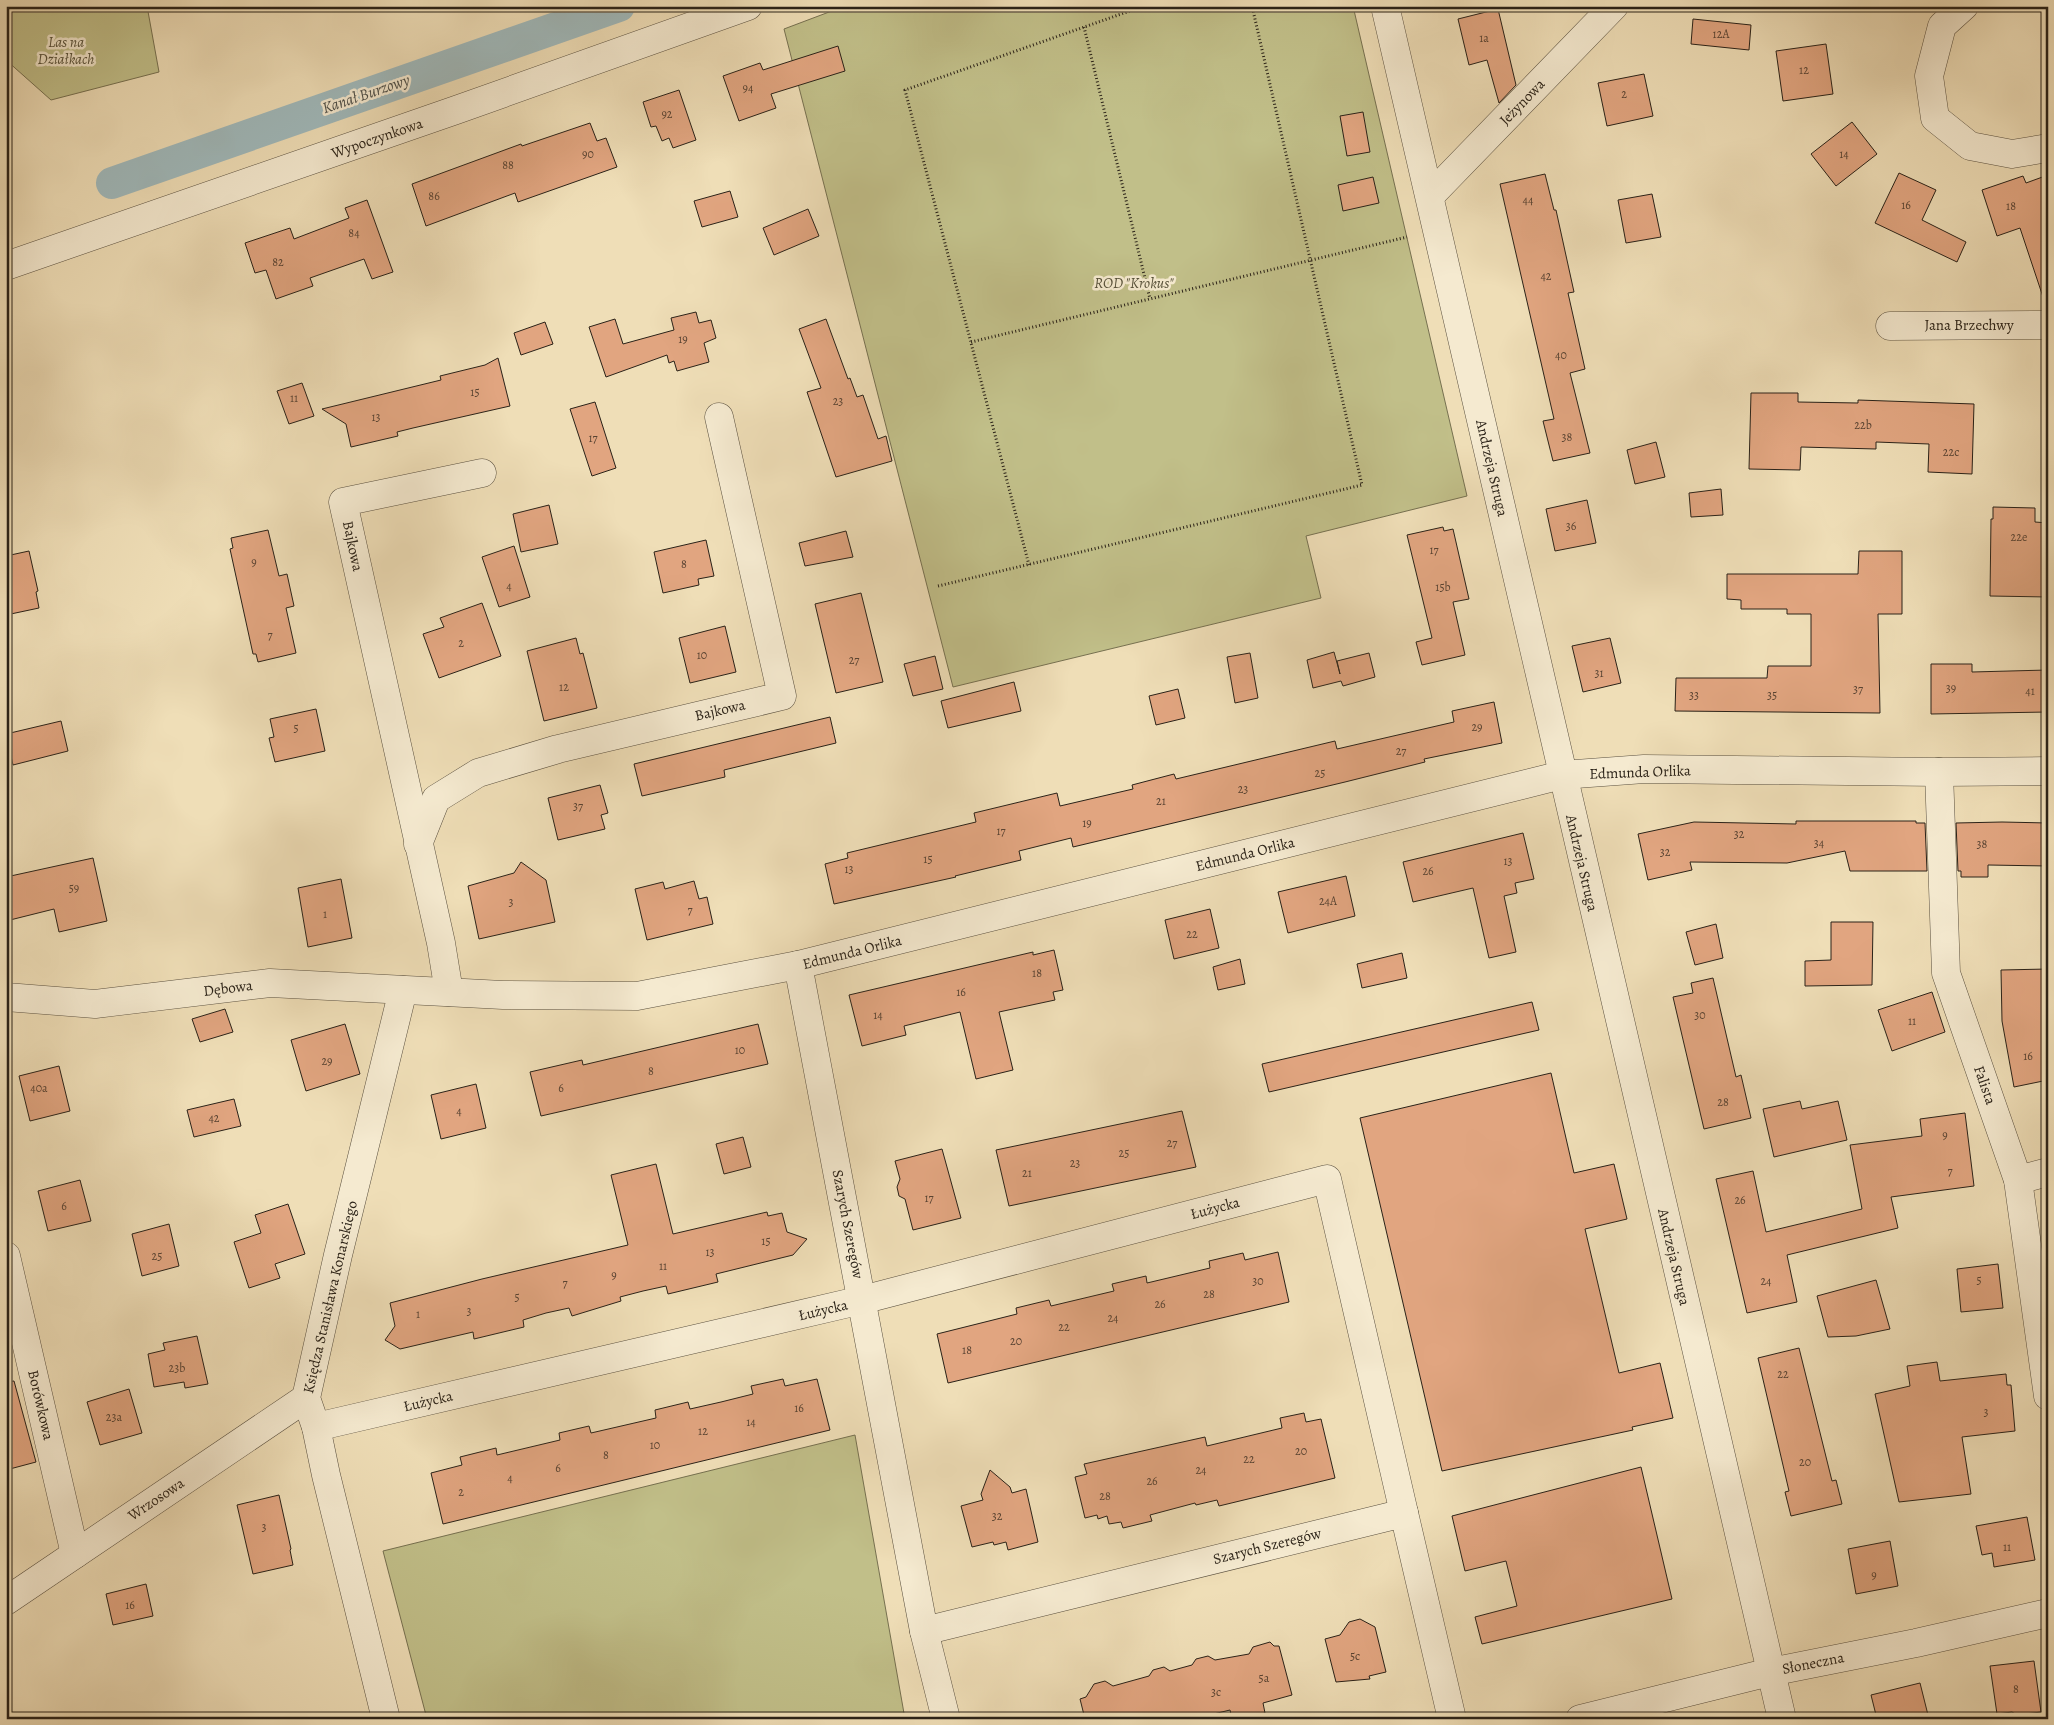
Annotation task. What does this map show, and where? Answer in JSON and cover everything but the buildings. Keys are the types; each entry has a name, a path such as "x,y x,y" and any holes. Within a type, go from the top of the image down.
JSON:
{"street":[{"name":"Wypoczynkowa","path":"6,266 447,114 748,6"},
{"name":"Andrzeja Struga","path":"1385,6 1782,1719"},
{"name":"Jeżynowa","path":"1430,196 1614,6"},
{"path":"1964,6 1942,26 1935,51 1929,76 1935,118 1970,146 2012,154 2048,148"},
{"name":"Jana Brzechwy","path":"1890,326 2048,325"},
{"name":"Bajkowa","path":"418,844 436,799 478,774 558,749 782,696 719,417"},
{"name":"Bajkowa","path":"450,992 441,943 343,502 482,473"},
{"name":"Edmunda Orlika","path":"450,992 637,996 798,965 1562,775 1644,769 1939,772 2048,771"},
{"name":"Falista","path":"1939,772 1946,973 2018,1180 2048,1396"},
{"name":"Szarych Szeregów","path":"798,965 924,1631 946,1719"},
{"name":"Dębowa","path":"6,997 96,1004 270,983 450,992"},
{"name":"Księdza Stanisława Konarskiego","path":"386,1719 316,1428 306,1398 338,1255 403,990"},
{"path":"2018,1180 2048,1172"},
{"name":"Łużycka","path":"316,1428 862,1300 1327,1179 1404,1513"},
{"name":"Borówkowa","path":"6,1256 75,1554"},
{"name":"Wrzosowa","path":"6,1601 306,1398"},
{"path":"1404,1513 1452,1719"},
{"name":"Szarych Szeregów","path":"924,1631 1404,1513"},
{"name":"Słoneczna","path":"1580,1719 1770,1672 1916,1643 2048,1613"}],"path":[{"path":"1029,565 905,90 1144,6"},
{"path":"938,586 1362,485 1252,6"},
{"path":"1084,27 1150,299"},
{"path":"970,342 1406,237"}],"green space":[{"name":"Las na Działkach","path":"6,6 147,6 159,72 51,100 6,60"},
{"name":"ROD \"Krokus\"","path":"845,6 1353,6 1467,496 1306,536 1321,598 953,687 784,29"},
{"path":"855,1435 905,1719 427,1719 383,1551"}],"waterway":[{"name":"Kanał Burzowy","path":"112,183 619,6"}]}
